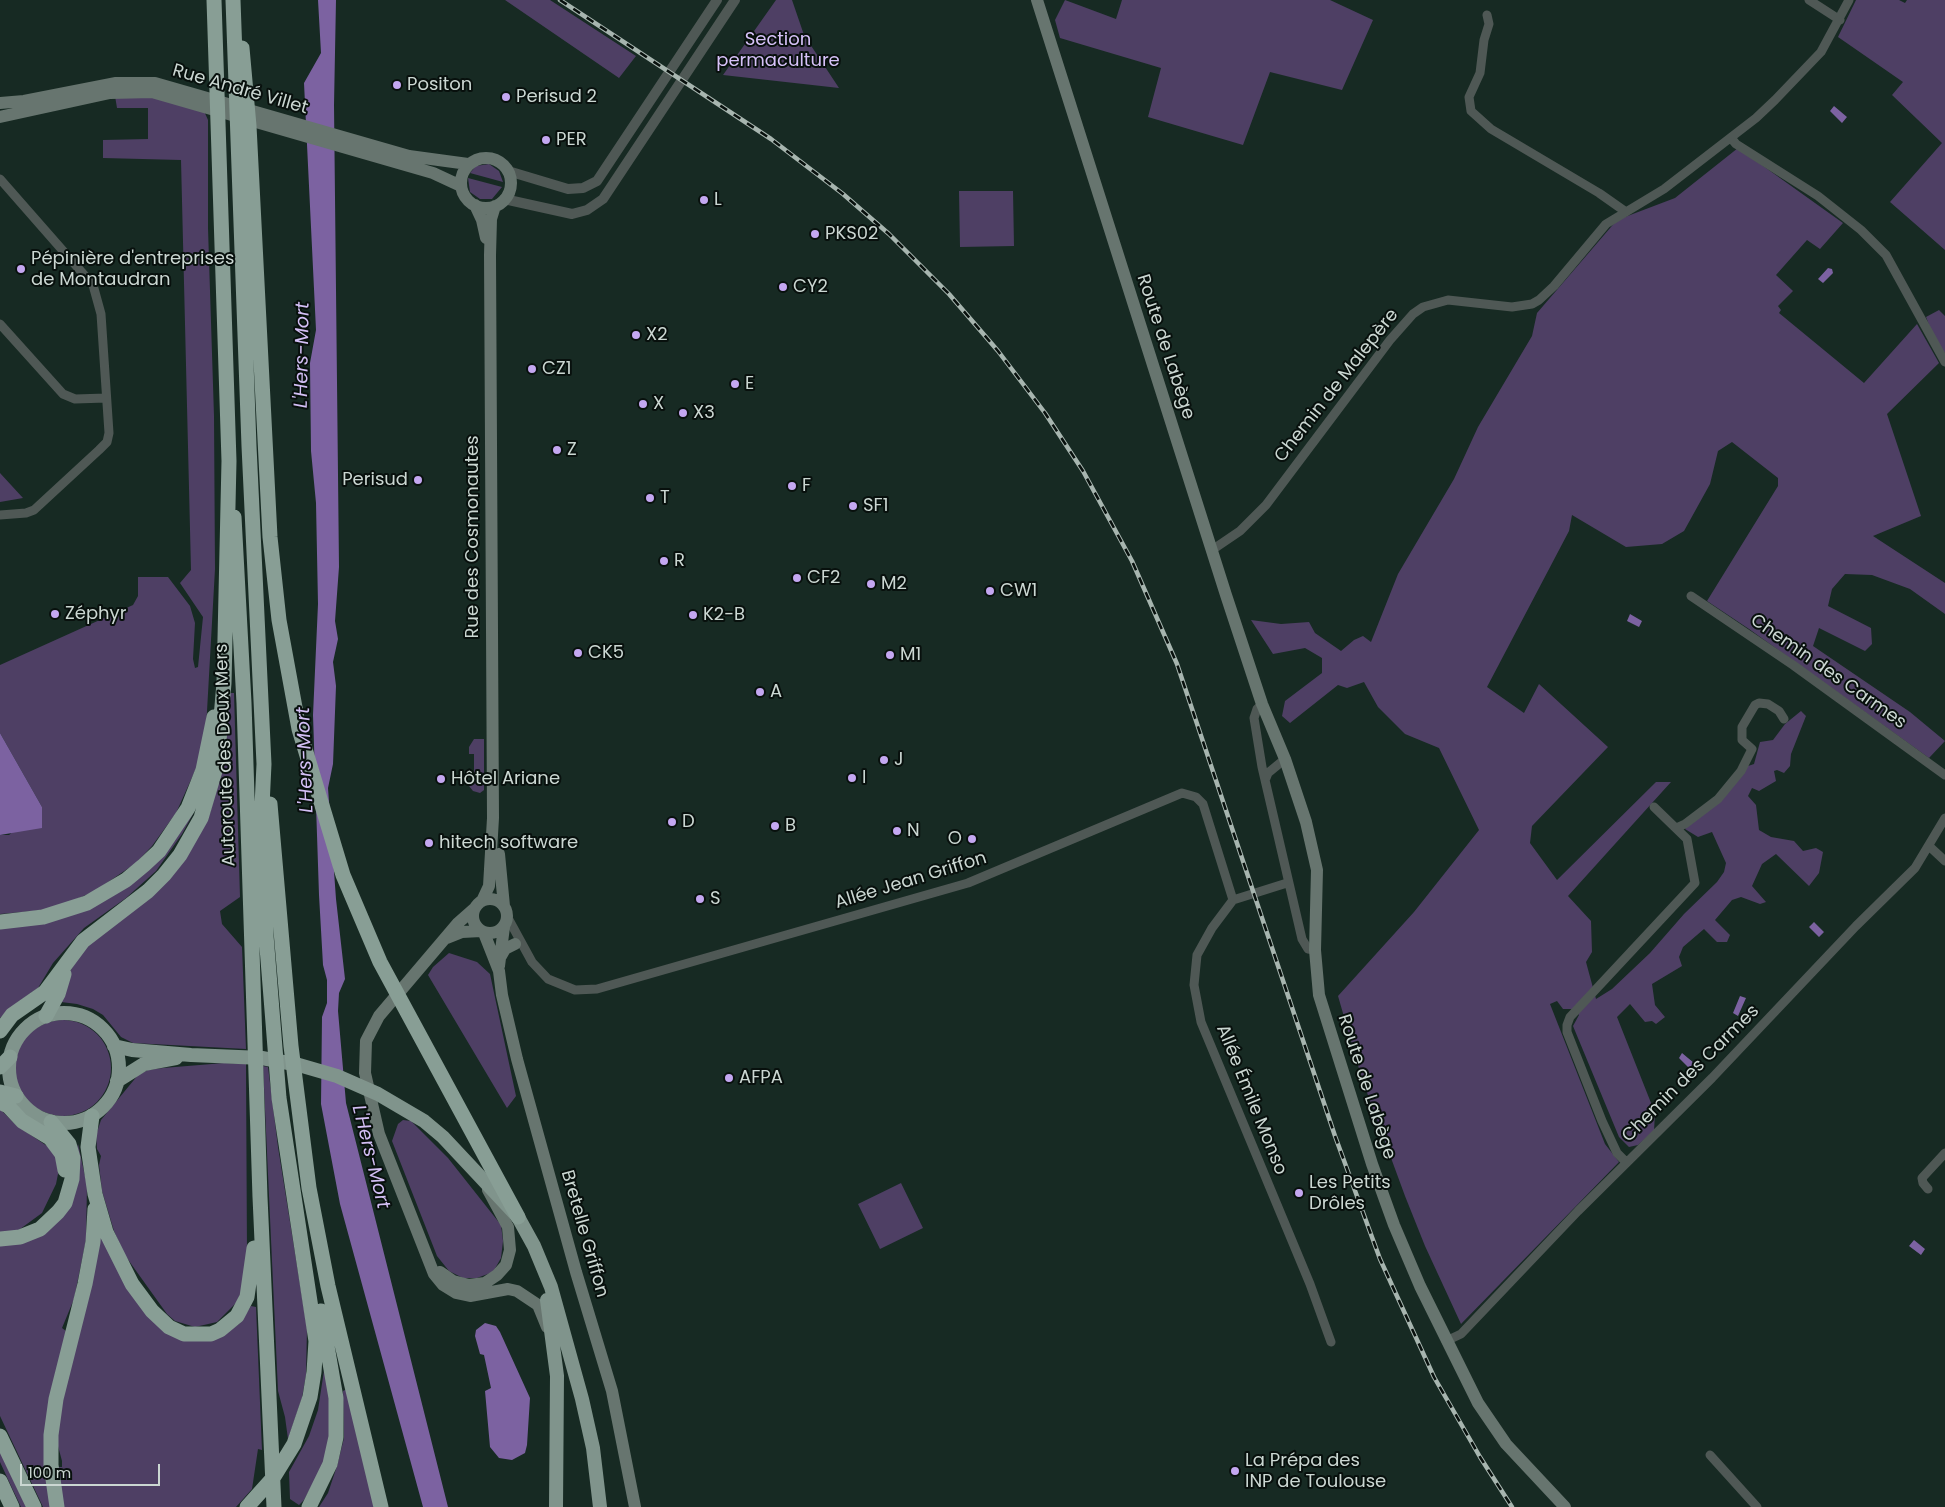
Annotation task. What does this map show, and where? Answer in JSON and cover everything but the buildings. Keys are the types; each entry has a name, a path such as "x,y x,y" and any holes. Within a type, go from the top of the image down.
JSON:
{"highway":[{"path":"0,1031 12,1015 45,992 82,941 148,891 164,875 180,855 201,818 213,783 221,742 224,683 229,461 214,0"},
{"path":"234,0 270,538 285,657 302,737 343,875 380,962 420,1040 534,1246 551,1288 584,1409 592,1448 600,1507"},
{"path":"243,125 264,764 261,827 272,1029 279,1098 316,1341 310,1397 294,1444 274,1478 247,1507"},
{"name":"Autoroute des Deux Mers","path":"229,461 238,547 260,1197"},
{"path":"0,922 43,917 88,903 126,880 159,851 188,808 203,770 213,724 224,624"},
{"path":"264,764 273,828 291,1046 309,1188 328,1286 381,1507"},
{"path":"46,1016 58,994 70,956"},
{"path":"66,1013 86,1018 102,1029 114,1046 118,1063 117,1082 108,1101 92,1116 72,1123 51,1122 31,1112 16,1096 5,1062 13,1046 27,1028 46,1016 66,1013"},
{"path":"114,1046 132,1050 191,1055 262,1058 318,1070 360,1085 424,1121 443,1137 491,1186 518,1217"},
{"path":"117,1082 144,1064 191,1055"},
{"path":"0,1092 16,1096"},
{"path":"0,1102 8,1106 22,1121 54,1143 64,1160 65,1178 70,1191"},
{"path":"408,1111 448,1147 488,1190 524,1243 544,1288 550,1313 557,1376 556,1507"},
{"path":"92,1116 88,1147 95,1194 106,1232 132,1284 160,1320 176,1332 192,1335 211,1334 220,1330 237,1316 243,1307 252,1272 260,1197"},
{"path":"0,1239 20,1237 40,1229 58,1212 70,1191 73,1158 69,1144 51,1122"},
{"path":"57,1507 50,1465 51,1434 56,1399 85,1284 93,1242 95,1194"},
{"path":"260,1197 274,1507"},
{"path":"299,1236 312,1262 333,1377 337,1411 336,1437 332,1459 309,1507"},
{"path":"0,1436 34,1507"},
{"path":"0,1481 12,1507"}],"main road":[{"name":"Route de Labège","path":"1037,0 1262,704 1285,759 1306,822 1317,870 1315,950 1319,995 1372,1164 1394,1224 1446,1342 1478,1403 1498,1434 1565,1507"},
{"name":"Rue André Villet","path":"0,103 116,83 145,82 165,86 287,126 359,147 434,172 461,186"},
{"name":"Rue André Villet","path":"0,117 94,96 139,91 162,94 287,126"},
{"name":"Rue André Villet","path":"359,147 427,160 468,164"},
{"path":"482,158 489,158 502,164 508,171 511,187 500,202 482,207 475,205 466,197 461,186 462,174 468,164 482,158"},
{"name":"Rue des Cosmonautes","path":"479,905 489,886 493,818 490,255 492,219 500,202"},
{"name":"Rue des Cosmonautes","path":"475,205 482,220 490,255"},
{"name":"Rue des Cosmonautes","path":"493,818 498,831 497,926"},
{"path":"497,926 496,900 479,905 458,922 445,940 379,1016 366,1041 364,1073 379,1134 422,1248 434,1274 443,1285 456,1293 470,1296 508,1289 529,1297 538,1305 552,1339"},
{"path":"479,905 474,923 497,926"},
{"path":"445,940 462,932 497,926"},
{"name":"Bretelle Griffon","path":"497,926 501,956 499,971"},
{"name":"Bretelle Griffon","path":"497,926 502,995 573,1263 612,1391 635,1507"},
{"path":"501,956 504,949 518,945"},
{"path":"422,1248 440,1271 453,1281 469,1285 485,1283 497,1275 506,1265 511,1238 508,1226 488,1190"}],"street":[{"path":"508,171 568,189 591,185 603,174 717,0"},
{"path":"500,202 522,201 562,213 578,213 594,206 603,199 735,0"},
{"path":"1809,0 1840,20"},
{"name":"Chemin de Malepère","path":"1212,550 1240,531 1266,504 1390,340 1413,314 1423,307 1448,300 1512,308 1532,304 1554,286 1600,229 1664,189 1756,118 1821,52 1840,20 1849,0"},
{"path":"1487,14 1489,24 1484,40 1480,73 1469,97 1471,111 1491,128 1626,212"},
{"path":"1731,138 1736,144 1818,196 1850,220 1886,256 1945,362"},
{"path":"0,515 26,513 34,510 107,442 109,433 101,314 97,296 88,277 1,180"},
{"path":"0,324 63,394 75,399 106,398"},
{"name":"Chemin des Carmes","path":"1691,596 1793,665 1945,775"},
{"path":"1676,828 1685,824 1718,800 1741,771 1752,749 1742,740 1742,727 1754,705 1759,702 1768,704 1779,711 1784,719"},
{"path":"1262,704 1257,709 1255,726 1287,882 1302,939 1308,949 1315,950"},
{"path":"1266,778 1268,773 1285,759"},
{"name":"Allée Jean Griffon","path":"497,926 518,945 540,973 558,985 575,990 596,989 968,883 1182,793 1196,797 1203,804 1233,900"},
{"path":"1626,1162 1617,1153 1602,1121 1567,1032 1567,1025 1570,1017 1695,883 1687,839 1654,806"},
{"name":"Chemin des Carmes","path":"1446,1342 1461,1334 1626,1162 1699,1092 1856,926 1915,868 1945,818"},
{"path":"1929,846 1945,861"},
{"path":"1233,900 1266,887 1287,882"},
{"name":"Allée Émile Monso","path":"1233,900 1212,928 1197,956 1194,985 1196,1004 1201,1022 1310,1284 1331,1342"},
{"name":"Allée Jean Griffon","path":"497,926 518,945"},
{"path":"1928,1189 1923,1183 1922,1178 1945,1153"},
{"path":"1710,1454 1757,1507"}],"green space":[{"path":"505,0 550,0 636,56 619,78"},
{"name":"Section permaculture","path":"776,0 792,0 804,35 839,88 723,75"},
{"path":"1065,0 1116,19 1122,0 1330,0 1373,20 1342,90 1270,72 1243,145 1148,117 1161,68 1060,38 1055,20"},
{"path":"1856,0 1899,0 1905,3 1907,0 1945,0 1945,250 1890,202 1942,143 1892,95 1903,82 1838,37"},
{"path":"143,95 204,111 208,120 208,228 214,416 215,569 206,729 199,762 176,813 152,846 136,863 95,891 70,902 45,910 0,914 0,835 9,835 42,807 0,733 0,665 133,605 138,596 138,577 168,577 190,606 195,623 193,659 195,668 198,667 203,617 180,583 191,570 181,160 103,158 103,140 148,139 148,108 117,108 115,96"},
{"path":"1738,148 1843,223 1820,249 1807,240 1776,275 1793,291 1778,306 1781,310 1779,313 1864,383 1917,324 1939,363 1887,414 1921,516 1873,536 1945,583 1945,614 1910,589 1872,575 1845,574 1832,589 1828,606 1871,628 1872,644 1865,651 1819,628 1813,646 1910,712 1945,741 1929,758 1707,601 1778,486 1778,478 1732,442 1718,451 1710,484 1684,531 1662,544 1626,547 1572,515 1569,531 1487,687 1524,713 1539,684 1608,747 1532,826 1530,843 1557,880 1656,782 1671,782 1568,896 1591,921 1592,952 1586,962 1596,999 1612,989 1650,953 1684,914 1717,882 1724,872 1726,863 1712,832 1698,837 1685,829 1691,817 1716,798 1739,769 1754,764 1760,742 1773,740 1785,724 1801,711 1806,716 1791,754 1790,766 1784,773 1777,770 1774,771 1776,781 1759,791 1752,788 1748,796 1756,805 1759,830 1771,837 1794,841 1803,851 1816,848 1823,852 1819,873 1809,886 1776,854 1762,864 1752,886 1766,902 1760,904 1741,897 1732,900 1715,920 1730,935 1727,942 1717,942 1704,929 1683,947 1679,957 1682,966 1652,984 1655,1005 1665,1017 1656,1024 1652,1021 1645,1022 1630,1004 1617,1017 1655,1113 1654,1131 1638,1145 1629,1147 1619,1137 1573,1026 1579,1015 1575,1009 1563,1009 1557,1001 1550,1004 1605,1144 1619,1162 1461,1324 1425,1246 1405,1196 1362,1079 1338,996 1414,912 1479,830 1439,748 1405,734 1378,707 1364,682 1347,688 1338,685 1290,723 1282,716 1285,701 1322,673 1322,658 1305,648 1273,654 1251,620 1281,624 1309,622 1315,633 1341,651 1354,640 1363,636 1371,642 1398,574 1454,479 1478,427 1532,336 1537,313 1617,220 1675,198"},
{"path":"489,164 499,171 503,182 470,173 476,166"},
{"path":"468,178 502,187 492,199 480,199 470,192"},
{"path":"959,191 1013,191 1014,246 960,247"},
{"path":"1939,310 1945,316 1945,353 1938,348 1926,317"},
{"path":"0,473 23,498 0,502"},
{"path":"230,693 234,693 240,897 220,911 222,924 242,947 246,1049 133,1043 121,1037 103,1015 93,1009 61,1002 66,978 82,951 149,899 210,813 224,760"},
{"path":"474,739 484,739 484,790 480,793 473,791 469,786 469,782 474,782 474,754 469,754 469,747"},
{"path":"190,812 193,814 182,834 156,871 126,898 84,928 53,963 38,988 14,1005 0,1018 0,928 95,905"},
{"path":"449,953 477,962 490,974 516,1096 507,1108 428,975 433,967"},
{"path":"63,1020 81,1024 97,1034 107,1050 111,1068 107,1086 97,1102 81,1112 63,1116 45,1112 29,1102 19,1086 15,1068 19,1050 29,1034 45,1024"},
{"path":"224,1063 246,1064 247,1255 242,1290 237,1302 217,1322 195,1327 175,1321 167,1314 124,1254 114,1231 102,1191 99,1165 101,1156 97,1149 96,1135 101,1120 138,1075 148,1070"},
{"path":"263,1066 268,1067 278,1147 307,1328 306,1375 302,1398 288,1439 285,1417 278,1391"},
{"path":"0,1109 16,1125 50,1148 57,1159 59,1169 56,1184 42,1213 16,1232 0,1234"},
{"path":"403,1120 411,1121 448,1158 501,1225 503,1241 501,1258 493,1272 477,1278 463,1278 449,1271 437,1256 392,1141 398,1124"},
{"path":"78,1144 87,1185 86,1240 74,1299 62,1328 66,1331 52,1507 43,1507 0,1416 0,1244 56,1221"},
{"path":"901,1183 923,1228 880,1249 858,1204"},
{"path":"99,1237 102,1239 119,1273 151,1319 219,1337 239,1324 251,1306 256,1307 262,1450 258,1449 252,1489 236,1507 62,1507 55,1467 62,1467 62,1461 55,1435"},
{"path":"325,1364 332,1419 326,1460 304,1500 299,1505 290,1499 289,1472 309,1436 318,1410"},
{"path":"347,1389 374,1507 319,1507 328,1493 344,1438 343,1391"},
{"path":"0,1451 26,1507 21,1507 12,1488 0,1462"}],"shaded area":[{"path":"318,0 336,0 334,105 339,567 335,621 338,639 333,662 336,686 333,764 328,788 336,899 345,979 339,993 338,1011 346,1103 448,1507 423,1507 340,1204 321,1104 322,1017 327,1003 327,980 323,965 319,895 313,715 318,604 316,503 311,451 310,363 316,330 304,83 321,53"},
{"path":"1834,106 1847,117 1842,123 1830,111"},
{"path":"1828,268 1832,269 1833,273 1823,283 1818,279"},
{"path":"1630,614 1642,621 1639,627 1627,621"},
{"path":"0,733 42,807 42,828 0,835"},
{"path":"1814,922 1824,932 1819,937 1809,927"},
{"path":"1740,996 1746,998 1738,1016 1733,1013"},
{"path":"1682,1053 1694,1063 1689,1068 1679,1058"},
{"path":"1914,1240 1925,1249 1921,1255 1909,1246"},
{"path":"485,1323 496,1326 500,1332 530,1398 525,1453 512,1460 499,1458 490,1447 485,1391 491,1388 484,1355 480,1354 475,1336 476,1330"}],"railway":[{"path":"560,0 771,139 843,194 889,234 949,294 998,351 1045,413 1083,471 1132,561 1177,664 1335,1136 1380,1259 1434,1377 1480,1457 1512,1507"}],"place":[{"name":"Positon","path":"397,85"},
{"name":"Perisud 2","path":"506,97"},
{"name":"PER","path":"546,140"},
{"name":"L","path":"704,200"},
{"name":"PKS02","path":"815,234"},
{"name":"Pépinière d'entreprises de Montaudran","path":"21,269"},
{"name":"CY2","path":"783,287"},
{"name":"X2","path":"636,335"},
{"name":"CZ1","path":"532,369"},
{"name":"E","path":"735,384"},
{"name":"X","path":"643,404"},
{"name":"X3","path":"683,413"},
{"name":"Z","path":"557,450"},
{"name":"Perisud","path":"418,480"},
{"name":"F","path":"792,486"},
{"name":"T","path":"650,498"},
{"name":"SF1","path":"853,506"},
{"name":"R","path":"664,561"},
{"name":"CF2","path":"797,578"},
{"name":"M2","path":"871,584"},
{"name":"CW1","path":"990,591"},
{"name":"Zéphyr","path":"55,614"},
{"name":"K2-B","path":"693,615"},
{"name":"CK5","path":"578,653"},
{"name":"M1","path":"890,655"},
{"name":"A","path":"760,692"},
{"name":"J","path":"884,760"},
{"name":"I","path":"852,778"},
{"name":"Hôtel Ariane","path":"441,779"},
{"name":"D","path":"672,822"},
{"name":"B","path":"775,826"},
{"name":"N","path":"897,831"},
{"name":"O","path":"972,839"},
{"name":"hitech software","path":"429,843"},
{"name":"S","path":"700,899"},
{"name":"AFPA","path":"729,1078"},
{"name":"Les Petits Drôles","path":"1299,1193"},
{"name":"La Prépa des INP de Toulouse","path":"1235,1471"}],"water label":[{"name":"L'Hers-Mort","path":"303,355"},
{"name":"L'Hers-Mort","path":"306,760"},
{"name":"L'Hers-Mort","path":"370,1157"}]}
